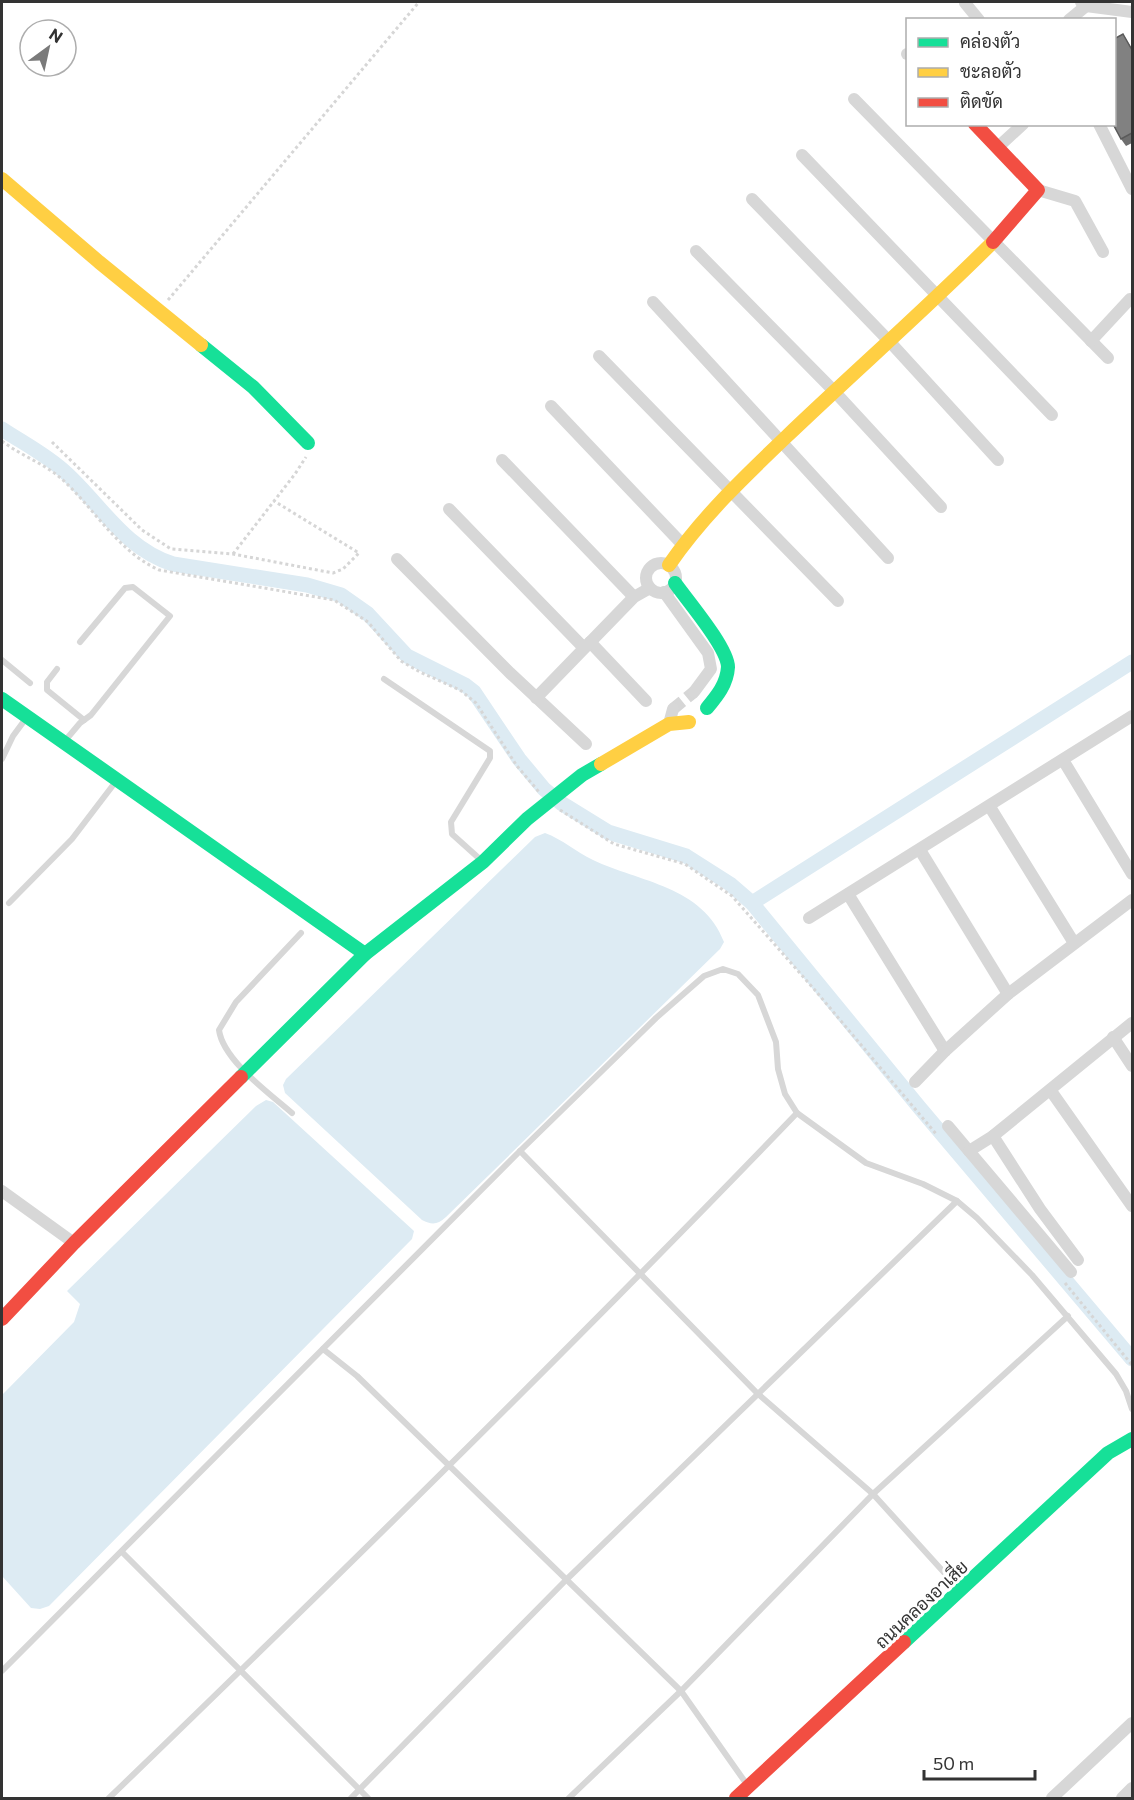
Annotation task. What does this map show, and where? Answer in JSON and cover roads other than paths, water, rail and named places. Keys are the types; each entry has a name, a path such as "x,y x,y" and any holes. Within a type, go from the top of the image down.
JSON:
{"street":[{"path":"965,3 977,18"},
{"path":"1071,18 1083,4 1132,12"},
{"path":"854,99 1108,358"},
{"path":"977,126 1038,190 1075,201 1103,252"},
{"path":"998,148 1021,126"},
{"path":"1100,126 1132,189"},
{"path":"802,155 1052,415"},
{"path":"2,179 253,387 308,443"},
{"path":"669,565 683,545 731,490 834,391 939,296 993,242 1038,190"},
{"path":"752,199 890,342 998,460"},
{"path":"696,250 834,391 941,507"},
{"path":"1091,341 1130,299"},
{"path":"652,302 888,558"},
{"path":"599,356 838,601"},
{"path":"551,406 683,545"},
{"path":"502,460 634,597"},
{"path":"449,508 646,701"},
{"path":"397,559 536,698 586,744"},
{"path":"655,564 669,565 675,573 669,588 654,591 650,588 646,579 648,570 655,564"},
{"path":"536,698 634,597 650,588"},
{"path":"669,588 708,653 711,669 694,692"},
{"path":"669,588 717,639 728,665 723,690 707,708"},
{"path":"2,699 365,954"},
{"path":"669,724 673,709"},
{"path":"809,918 990,807 1132,716"},
{"path":"2,1319 75,1243 365,954 483,862 527,819 582,775 669,724 690,722"},
{"path":"1063,760 1132,874"},
{"path":"990,807 1074,943"},
{"path":"920,849 1008,994"},
{"path":"848,894 945,1052"},
{"path":"915,1082 1008,994 1132,900"},
{"path":"969,1151 993,1136 1051,1091 1132,1023"},
{"path":"1113,1037 1132,1066"},
{"path":"1051,1091 1132,1206"},
{"path":"948,1126 1066,1276"},
{"path":"993,1136 1034,1200 1078,1260"},
{"path":"2,1191 75,1243"},
{"name":"ถนนคลองอาเสี่ย","path":"736,1798 1108,1453 1132,1439"},
{"path":"1052,1798 1132,1723"},
{"path":"1122,1798 1132,1788"}],"lane":[{"path":"64,743 112,690 170,616 129,586 124,588 80,642"},
{"path":"2,660 30,683"},
{"path":"57,669 47,682 47,690 84,720"},
{"path":"384,679 490,751 490,758 451,822 450,828 452,834 483,862"},
{"path":"2,759 13,736 28,717"},
{"path":"9,903 72,839 117,780"},
{"path":"292,1113 246,1072 226,1050 220,1039 219,1030 236,1002 301,933"},
{"path":"2,1671 520,1151 656,1018 704,975 723,969 738,974 758,995 776,1042 778,1069 785,1094 797,1113 866,1163 923,1184 957,1201 985,1226 1068,1316 1116,1374 1126,1391 1132,1409"},
{"path":"109,1798 242,1670 641,1275 797,1113"},
{"path":"520,1151 758,1393 873,1494 961,1591"},
{"path":"351,1798 566,1580 957,1201"},
{"path":"569,1798 681,1691 873,1494 1068,1316"},
{"path":"323,1349 357,1376 681,1691 749,1787"},
{"path":"122,1552 368,1798"}],"waterway":[{"path":"2,429 59,467 79,485 127,537 156,557 173,564 307,585 341,595 368,614 407,656 465,685 474,692 519,759 544,789 561,803 608,832 686,856 730,884 752,903 919,1107 1132,1359"},
{"path":"752,903 1132,662"}],"tunnel":[{"path":"673,709 694,692"}]}
